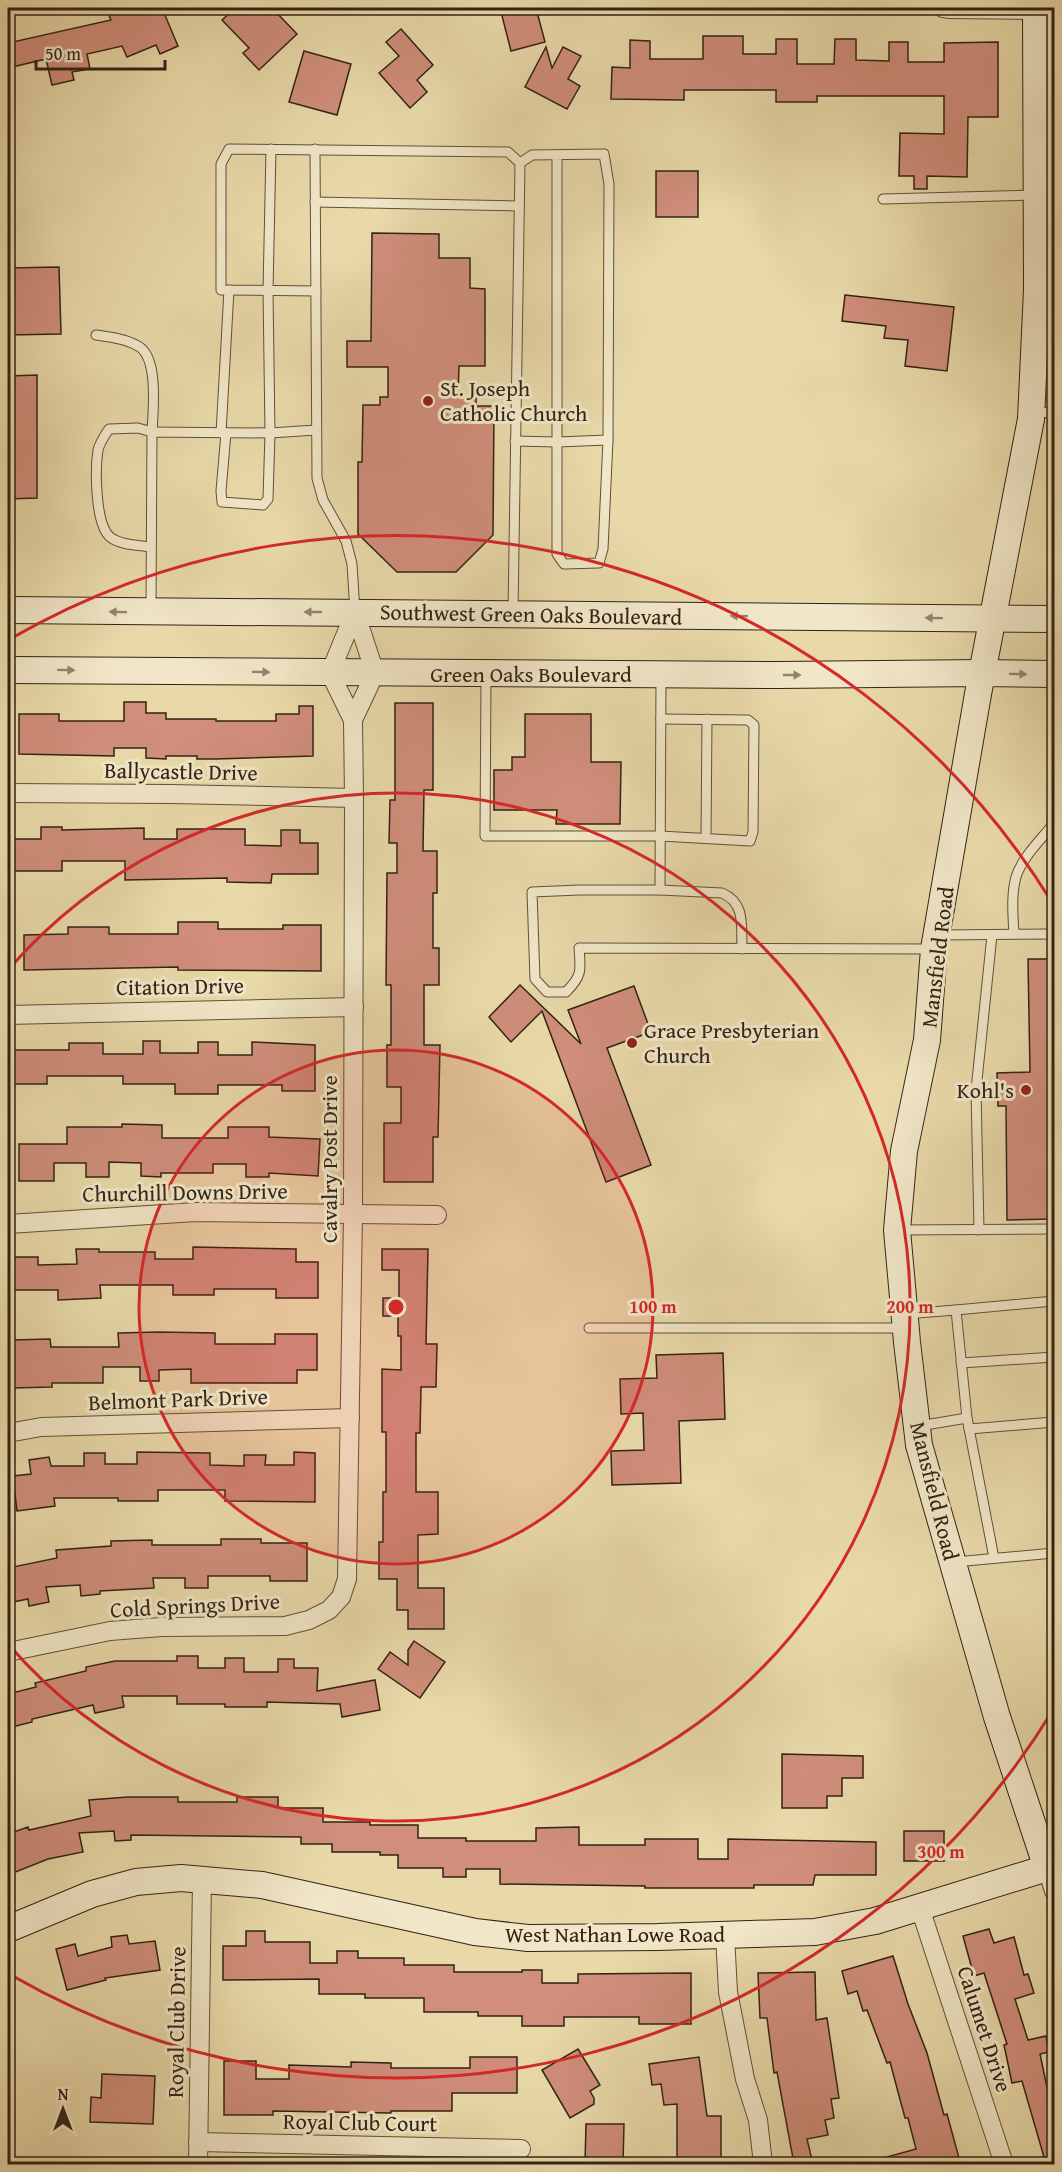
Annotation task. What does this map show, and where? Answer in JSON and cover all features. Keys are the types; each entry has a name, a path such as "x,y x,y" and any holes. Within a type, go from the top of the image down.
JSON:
{"street":[{"path":"942,8 1039,9"},
{"name":"Mansfield Road","path":"1039,9 1045,137 1036,195 1037,290 1043,413 993,618 982,673 936,942 927,1040 904,1151 897,1230 920,1445 997,1716 1043,1820 1051,1879"},
{"name":"Southwest Green Oaks Boulevard","path":"8,610 1054,619"},
{"path":"330,673 355,612"},
{"path":"355,612 375,673"},
{"name":"Green Oaks Boulevard","path":"8,670 661,675 1054,674"},
{"name":"Cavalry Post Drive","path":"330,673 353,720 354,798 350,1418 347,1579 341,1597"},
{"name":"Cavalry Post Drive","path":"353,720 375,673"},
{"name":"Ballycastle Drive","path":"8,793 354,798"},
{"name":"Citation Drive","path":"8,1015 354,1006"},
{"name":"Churchill Downs Drive","path":"8,1224 196,1212 437,1215"},
{"name":"Belmont Park Drive","path":"8,1433 41,1427 350,1418"},
{"name":"Cold Springs Drive","path":"8,1652 110,1631 161,1627 285,1626 309,1620 329,1610 341,1597"},
{"name":"West Nathan Lowe Road","path":"8,1929 92,1894 136,1882 181,1878 262,1885 475,1932 528,1938 814,1932 875,1921 920,1908 1051,1879"},
{"name":"Royal Club Drive","path":"198,2164 202,1880"},
{"name":"Calumet Drive","path":"920,1908 1004,2164"},
{"path":"725,1935 728,1992 745,2079 758,2120 763,2164"},
{"name":"Royal Club Court","path":"198,2142 521,2149"}],"lane":[{"path":"316,291 221,290 221,164 229,148 508,152 520,163"},
{"path":"229,290 222,502 263,505 268,499 270,433 268,291 271,149"},
{"path":"315,149 317,478 323,500 346,541 352,564 355,612"},
{"path":"520,163 532,155 557,154 604,154 609,184 608,440 603,549 599,563 564,564 557,554 557,154"},
{"path":"513,614 520,163"},
{"path":"883,199 1036,195"},
{"path":"315,202 518,206"},
{"path":"96,335 120,339 140,346 151,368 151,612"},
{"path":"151,547 116,541 108,535 101,523 98,496 98,448 110,429 138,428 152,432 224,433 316,430"},
{"path":"515,441 608,440"},
{"path":"486,674 484,836 660,836 750,841 753,832 754,725 748,720 661,718"},
{"path":"660,891 661,675"},
{"path":"706,838 707,719"},
{"path":"1014,934 1013,900 1016,876 1023,862 1054,823"},
{"path":"742,949 741,913 737,903 730,896 722,893 579,890 532,892 535,980 547,992 566,992 578,980 579,948 742,949 936,942 992,935 1054,934"},
{"path":"979,1230 976,1090 992,935"},
{"path":"897,1230 1054,1229"},
{"path":"588,1328 905,1321 956,1310 1054,1301"},
{"path":"956,1310 967,1418 994,1558"},
{"path":"961,1363 1054,1357"},
{"path":"917,1426 967,1418"},
{"path":"969,1429 1054,1422"},
{"path":"952,1563 1054,1553"}],"building":[{"path":"106,8 162,8 178,46 160,54 156,45 127,57 122,46 87,54 90,69 72,72 74,80 52,85 46,59 8,68 8,43 111,20"},
{"path":"235,8 272,8 297,34 259,70 243,53 249,48 222,20"},
{"path":"500,8 536,8 545,42 511,51"},
{"path":"401,29 433,65 417,80 427,92 410,108 379,73 399,56 386,42"},
{"path":"703,36 743,36 743,54 776,54 776,39 797,39 797,64 834,64 835,39 856,39 856,60 889,61 889,42 908,42 908,62 944,62 944,43 998,42 998,117 968,117 967,177 927,176 927,189 914,189 914,176 899,176 900,133 944,134 944,96 817,96 817,102 776,102 776,90 684,90 684,100 611,99 612,67 630,68 630,40 650,41 650,59 703,59"},
{"path":"546,47 552,68 563,47 581,56 568,79 580,86 567,109 525,87"},
{"path":"304,51 351,64 337,115 289,102"},
{"path":"656,171 698,171 698,217 656,217"},
{"name":"St. Joseph Catholic Church","path":"372,233 439,234 439,258 470,258 470,288 485,289 485,366 459,366 458,397 476,397 476,406 494,406 493,535 456,572 397,572 358,534 358,462 362,462 363,405 380,405 380,397 388,397 388,367 347,367 347,341 371,341"},
{"path":"59,267 61,334 8,335 8,268"},
{"path":"845,295 954,307 947,371 905,366 908,340 884,338 886,326 842,321"},
{"path":"37,375 37,498 8,499 8,376"},
{"path":"124,702 146,702 146,713 166,713 166,719 216,719 216,721 276,721 276,714 299,714 299,706 313,706 313,756 197,759 197,756 166,756 166,759 146,758 146,748 114,748 114,756 19,754 19,714 59,714 59,721 124,721"},
{"path":"395,703 433,703 433,790 424,790 423,851 437,851 437,893 433,893 433,948 439,948 439,985 424,985 424,1045 440,1045 438,1137 433,1137 433,1182 384,1182 384,1123 401,1123 401,1087 387,1087 387,1045 391,1045 391,985 386,985 387,873 397,873 397,843 389,843 390,800 395,800"},
{"path":"525,714 591,714 591,762 621,762 620,824 556,824 557,810 494,810 494,770 512,770 512,757 525,757"},
{"path":"41,827 62,827 62,830 144,828 144,839 177,839 177,829 245,829 245,845 281,846 281,830 300,830 300,843 318,843 318,874 272,874 271,883 227,882 227,878 125,880 125,861 62,861 62,871 8,871 8,839 41,839"},
{"path":"178,922 218,922 218,929 283,929 283,925 321,925 321,971 178,970 178,967 24,970 24,935 68,934 68,927 109,927 109,934 178,934"},
{"name":"Kohl's","path":"1028,959 1054,959 1054,1219 1007,1220 1006,1106 998,1106 997,1073 1030,1072"},
{"path":"520,985 581,1044 568,1010 634,986 651,1032 607,1048 651,1165 606,1182 542,1011 511,1042 489,1017"},
{"path":"143,1041 160,1041 160,1053 198,1053 198,1042 218,1042 218,1055 252,1055 252,1042 315,1045 315,1091 282,1091 282,1085 218,1085 218,1094 175,1094 175,1084 123,1084 123,1076 47,1076 47,1084 12,1084 12,1050 69,1050 69,1043 103,1043 103,1054 143,1054"},
{"path":"122,1124 162,1125 162,1138 228,1138 228,1127 269,1127 269,1137 320,1139 318,1176 269,1173 269,1177 246,1177 246,1164 213,1164 213,1173 161,1173 161,1177 141,1176 141,1163 109,1162 109,1177 86,1177 86,1163 54,1163 54,1181 19,1181 19,1144 67,1144 67,1127 122,1127"},
{"path":"193,1247 296,1249 296,1262 318,1262 318,1298 276,1298 276,1289 214,1289 214,1295 173,1295 173,1285 100,1285 101,1298 58,1300 58,1290 8,1290 8,1257 38,1257 38,1265 77,1264 76,1249 99,1249 99,1252 155,1252 155,1259 193,1259"},
{"path":"382,1249 428,1249 426,1344 437,1344 436,1387 421,1387 420,1433 416,1433 416,1492 438,1492 438,1534 418,1535 418,1588 444,1588 444,1629 408,1629 408,1610 397,1610 397,1579 379,1579 379,1542 383,1542 383,1492 386,1492 386,1432 382,1432 382,1369 401,1370 401,1336 398,1336 398,1316 383,1316 383,1298 399,1298 399,1270 382,1270"},
{"path":"118,1333 215,1333 215,1344 275,1344 275,1334 317,1334 317,1370 297,1370 297,1383 191,1383 191,1369 159,1370 159,1381 140,1381 140,1367 103,1367 103,1383 52,1383 52,1387 13,1388 11,1340 50,1339 51,1347 119,1347"},
{"path":"723,1353 725,1419 679,1421 681,1483 612,1485 611,1451 644,1450 643,1413 621,1414 620,1379 657,1378 656,1355"},
{"path":"137,1452 210,1453 210,1465 244,1466 244,1455 266,1455 265,1465 294,1465 294,1452 315,1453 315,1502 225,1501 225,1490 158,1490 158,1501 118,1501 118,1498 54,1498 55,1506 17,1511 13,1476 31,1474 29,1460 49,1457 51,1466 84,1466 84,1453 105,1453 105,1464 137,1464"},
{"path":"221,1539 261,1539 261,1543 307,1543 307,1581 270,1581 270,1576 208,1576 208,1588 185,1588 185,1578 153,1578 154,1588 100,1591 100,1594 81,1596 80,1585 46,1587 49,1602 29,1606 28,1599 8,1603 8,1568 57,1558 56,1550 111,1546 111,1541 152,1540 152,1545 221,1545"},
{"path":"414,1641 445,1662 420,1698 378,1669 390,1652 408,1665 408,1650"},
{"path":"177,1656 198,1656 198,1668 225,1668 225,1658 244,1658 244,1672 278,1672 278,1659 294,1659 294,1668 318,1668 317,1691 375,1680 380,1710 342,1717 340,1704 267,1702 267,1707 225,1707 225,1704 177,1704 177,1696 122,1696 124,1707 95,1713 93,1705 32,1719 32,1722 8,1728 8,1694 36,1687 35,1683 86,1671 86,1667 115,1661 177,1661"},
{"path":"782,1754 863,1756 863,1778 842,1778 842,1796 827,1796 827,1808 782,1808"},
{"path":"178,1797 178,1802 237,1802 237,1797 278,1797 278,1808 323,1808 323,1822 418,1825 418,1838 536,1841 536,1828 579,1827 579,1845 645,1845 645,1839 698,1839 698,1859 728,1859 728,1839 876,1842 876,1875 815,1875 813,1885 754,1885 754,1888 500,1884 500,1869 466,1869 466,1877 443,1877 443,1868 398,1868 398,1855 380,1855 380,1852 332,1852 332,1844 301,1844 301,1837 131,1835 131,1840 115,1841 114,1831 79,1833 83,1852 48,1859 8,1875 8,1834 28,1827 29,1830 91,1816 89,1800"},
{"path":"904,1831 944,1831 944,1861 904,1861"},
{"path":"989,1929 994,1943 1014,1937 1024,1975 1028,1974 1034,1993 1015,1999 1028,2040 1046,2036 1049,2052 1040,2054 1048,2092 1054,2090 1054,2164 1046,2164 1022,2081 1012,2083 1004,2045 1007,2044 984,1973 974,1976 963,1936"},
{"path":"246,1931 265,1931 265,1942 310,1942 310,1963 337,1963 337,1951 358,1951 358,1958 404,1958 404,1965 454,1965 454,1972 542,1970 542,1983 578,1983 578,1974 691,1973 691,2024 639,2024 639,2017 564,2017 564,2026 522,2026 522,2016 478,2016 478,2012 424,2012 424,1998 365,1998 365,1994 319,1994 319,1979 223,1980 223,1946 246,1946"},
{"path":"127,1935 129,1944 155,1941 160,1970 105,1978 106,1980 67,1990 56,1949 75,1944 78,1956 112,1947 111,1937"},
{"path":"893,1956 927,2053 944,2115 947,2114 959,2158 936,2164 877,2164 876,2160 916,2149 890,2062 887,2063 867,2010 863,2011 857,1991 848,1994 842,1971"},
{"path":"815,1972 816,2020 827,2018 839,2098 831,2099 834,2118 825,2120 828,2135 807,2139 813,2164 794,2164 777,2072 774,2073 767,2018 760,2018 758,1973"},
{"path":"578,2049 600,2085 590,2091 594,2104 570,2118 542,2070"},
{"path":"470,2057 517,2057 517,2093 452,2093 452,2111 391,2111 391,2113 273,2111 273,2115 224,2115 224,2061 256,2061 256,2079 289,2079 289,2065 351,2067 351,2062 391,2063 391,2068 470,2068"},
{"path":"699,2057 707,2116 721,2116 721,2164 677,2164 677,2104 664,2105 661,2084 652,2085 649,2064"},
{"path":"102,2074 155,2076 153,2124 90,2122 91,2097 101,2098"},
{"path":"586,2124 624,2124 623,2164 585,2164"}],"place":[{"name":"St. Joseph Catholic Church","path":"428,401"},
{"name":"Grace Presbyterian Church","path":"632,1043"},
{"name":"Kohl's","path":"1026,1090"}]}
